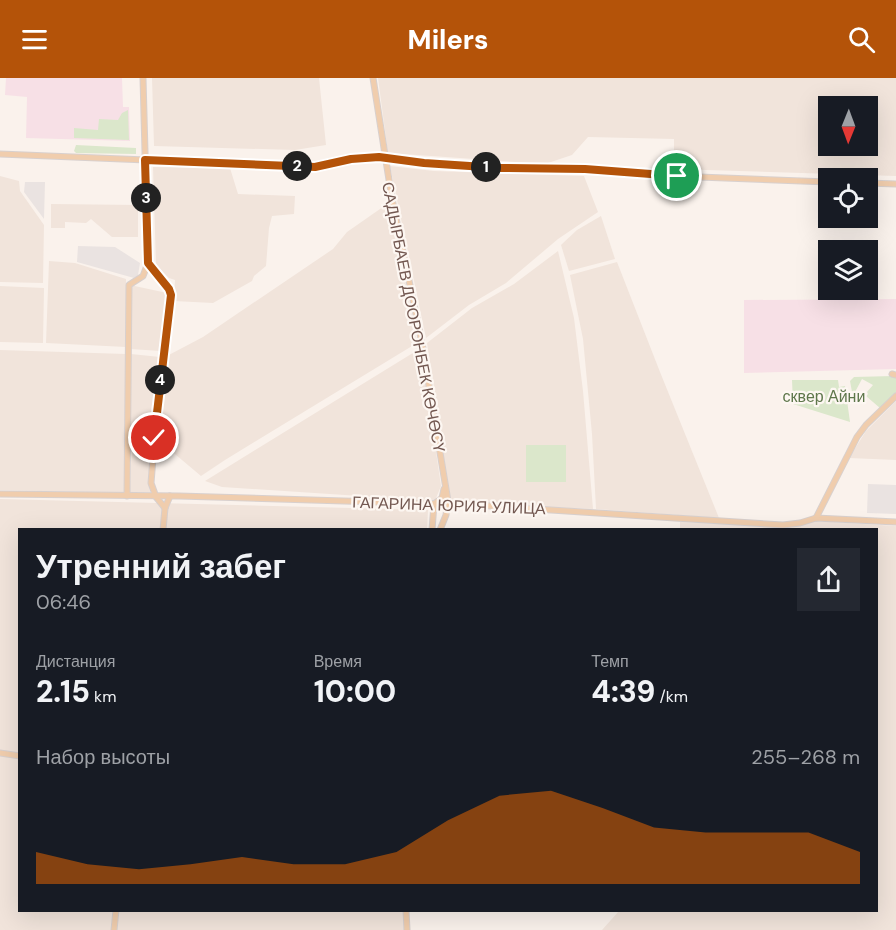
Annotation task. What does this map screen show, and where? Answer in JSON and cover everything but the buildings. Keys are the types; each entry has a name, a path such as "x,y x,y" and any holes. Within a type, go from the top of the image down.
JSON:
{"main road":[{"path":"127,496 129,285 143,276 148,263 143,78"},
{"name":"САДЫРБАЕВ ДООРОНБЕК КӨЧӨСҮ","path":"373,78 384,158 422,343 447,505"},
{"path":"0,153 315,167 351,159 384,158 500,168 585,169 675,176 818,182"},
{"path":"878,183 896,184"},
{"path":"148,263 169,289 171,295 153,447 151,483 156,497 165,508"},
{"path":"816,518 857,437 896,396"},
{"path":"432,528 434,504 442,498 444,484"},
{"name":"ГАГАРИНА ЮРИЯ УЛИЦА","path":"0,494 170,496 434,504 623,513 783,525 816,518 896,522"},
{"path":"163,528 165,508 170,496"},
{"path":"441,528 447,505"},
{"path":"432,513 439,519 446,515"},
{"path":"0,753 18,756"},
{"path":"114,930 116,912"},
{"path":"406,912 407,930"}],"shaded area":[{"path":"6,78 122,78 123,107 129,107 130,141 26,138 27,97 5,95"},
{"path":"152,78 319,78 326,145 295,150 154,146"},
{"path":"378,78 896,78 896,176 878,175 878,168 818,168 818,174 674,169 674,139 588,137 572,155 545,164 388,153"},
{"path":"390,166 434,171 584,176 598,212 558,239 506,283 469,305 426,338"},
{"path":"153,167 230,168 238,194 295,196 294,214 272,216 266,266 254,276 252,281 213,303 174,301 175,280 169,278 156,265"},
{"path":"0,176 19,181 20,191 44,225 43,283 0,282"},
{"path":"25,182 45,182 44,219 24,192"},
{"path":"390,202 417,343 201,476 157,439 165,357 203,337 333,249 347,232"},
{"path":"51,204 138,205 138,237 112,237 91,219 86,223 65,222 65,228 51,228"},
{"path":"601,216 615,259 569,271 561,245 577,230"},
{"path":"78,246 115,247 140,263 138,275 134,278 77,262"},
{"path":"558,251 574,318 593,509 449,503 427,343 472,308 514,284"},
{"path":"49,261 75,263 126,279 126,347 46,343"},
{"path":"617,262 719,518 596,509 583,339 570,275"},
{"path":"130,285 167,293 161,351 130,349"},
{"path":"0,286 44,288 43,343 0,342"},
{"path":"896,299 896,369 744,373 744,300"},
{"path":"421,348 441,486 434,503 381,502 375,497 222,487 205,481"},
{"path":"0,350 126,354 124,493 0,490"},
{"path":"131,354 160,357 153,436 131,435"},
{"path":"896,401 896,460 849,458 866,431"},
{"path":"132,439 152,440 150,492 130,492"},
{"path":"868,484 896,485 896,514 867,513"},
{"path":"0,499 428,510 427,528 18,528 18,912 404,912 405,930 0,930"},
{"path":"815,521 896,526 896,930 602,930 618,912 878,912 878,528 680,528 680,522 788,527"}],"green space":[{"path":"128,110 129,140 74,138 74,128 98,130 99,119 118,120 122,113"},
{"path":"76,145 136,148 136,154 76,153 74,151"},
{"path":"893,376 896,378 896,393 880,408 866,396 873,385 862,379 855,392 852,392 850,381 854,377"},
{"name":"сквер Айни","path":"792,380 838,380 839,387 845,386 850,422 793,404"},
{"path":"526,445 566,445 566,482 526,482"}],"route":[{"path":"154,438 171,292 148,263 145,160 315,167 342,160 379,157 424,163 500,168 585,169 677,176"}]}
